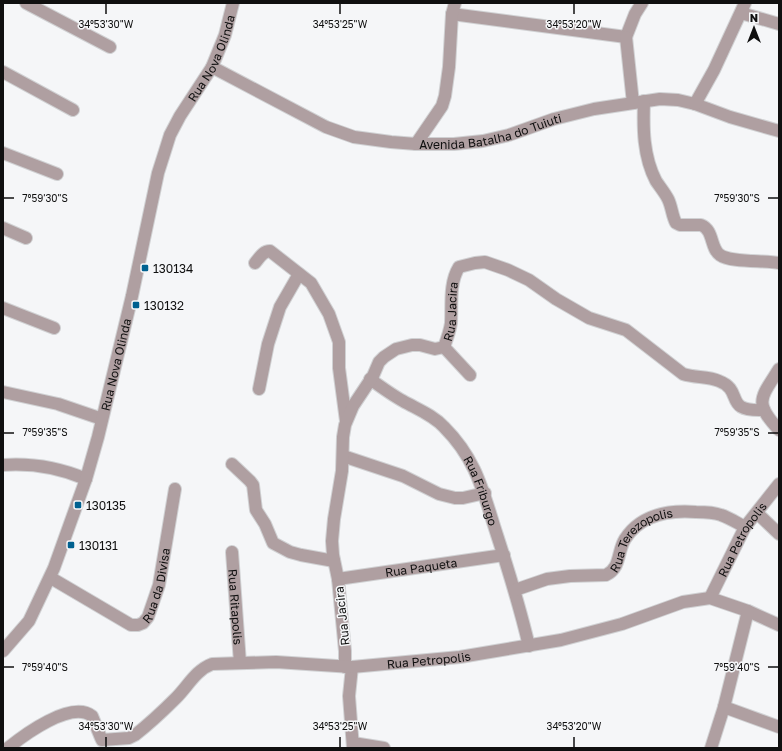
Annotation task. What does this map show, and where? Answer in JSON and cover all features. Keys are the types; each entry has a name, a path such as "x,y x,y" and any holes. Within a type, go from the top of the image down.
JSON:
{"street":[{"path":"26,3 110,47"},
{"name":"Rua Nova Olinda","path":"3,651 29,621 51,578 86,478 98,437 132,296 151,204 170,135 180,116 212,67 225,34 234,3"},
{"path":"638,4 626,37 644,143 651,169 656,181 668,197 676,223 680,225 704,226 711,236 715,248 720,255 728,258 779,263"},
{"path":"694,104 714,70 743,8 779,24"},
{"path":"416,144 442,106 446,96 453,9 626,37"},
{"name":"Avenida Batalha do Tuiuti","path":"212,67 326,127 354,138 416,144 454,144 482,141 509,135 554,119 594,109 660,99 678,100 694,104 737,119 779,131"},
{"path":"3,72 73,110"},
{"path":"3,153 57,174"},
{"path":"3,228 26,238"},
{"path":"255,263 266,251 270,251 311,283 315,288 329,314 338,337 341,384 346,422"},
{"name":"Rua Jacira","path":"353,746 349,696 349,667 332,541 343,456 343,437 346,422 353,406 379,362 384,358 396,349 412,345 420,345 435,349 444,347 450,324 453,287 458,269 461,266 485,262 508,270 529,280 556,299 589,318 626,330 683,374 688,376 708,377 720,381 732,390 737,404 742,408 749,410 764,410"},
{"path":"259,389 268,344 280,307 299,274"},
{"path":"3,308 54,328"},
{"path":"444,347 470,375"},
{"path":"779,369 765,392 762,404 767,417 779,430"},
{"name":"Rua Friburgo","path":"370,379 396,397 426,413 444,426 471,461 485,493 515,590 529,646"},
{"path":"3,392 58,404 102,419"},
{"path":"343,456 403,476 431,491 442,495 463,498 485,493"},
{"path":"232,464 250,480 253,485 256,510 265,524 273,543 290,552 334,561"},
{"path":"3,466 46,468 69,472 86,478"},
{"name":"Rua Petropolis","path":"710,598 745,527 779,484"},
{"name":"Rua da Divisa","path":"51,578 131,625 143,623 148,617 159,585 175,489"},
{"name":"Rua Terezopolis","path":"515,590 548,579 570,576 606,575 613,571 625,539 635,528 644,521 668,512 707,512 719,514 730,518 745,527"},
{"path":"757,513 779,534"},
{"name":"Rua Ritapolis","path":"232,552 240,663"},
{"name":"Rua Paqueta","path":"338,579 504,555"},
{"name":"Rua Petropolis","path":"115,743 135,735 177,697 199,672 206,666 212,664 276,662 349,667 460,657 561,640 622,624 683,602 710,598 748,610 779,625"},
{"path":"712,748 724,707 748,610"},
{"path":"724,707 779,727"},
{"path":"8,748 57,717 66,714 84,712 92,716 100,738 115,743"},
{"path":"353,746 384,748"}],"place":[{"name":"130134","path":"145,268"},
{"name":"130132","path":"136,305"},
{"name":"130135","path":"78,505"},
{"name":"130131","path":"71,545"}]}
